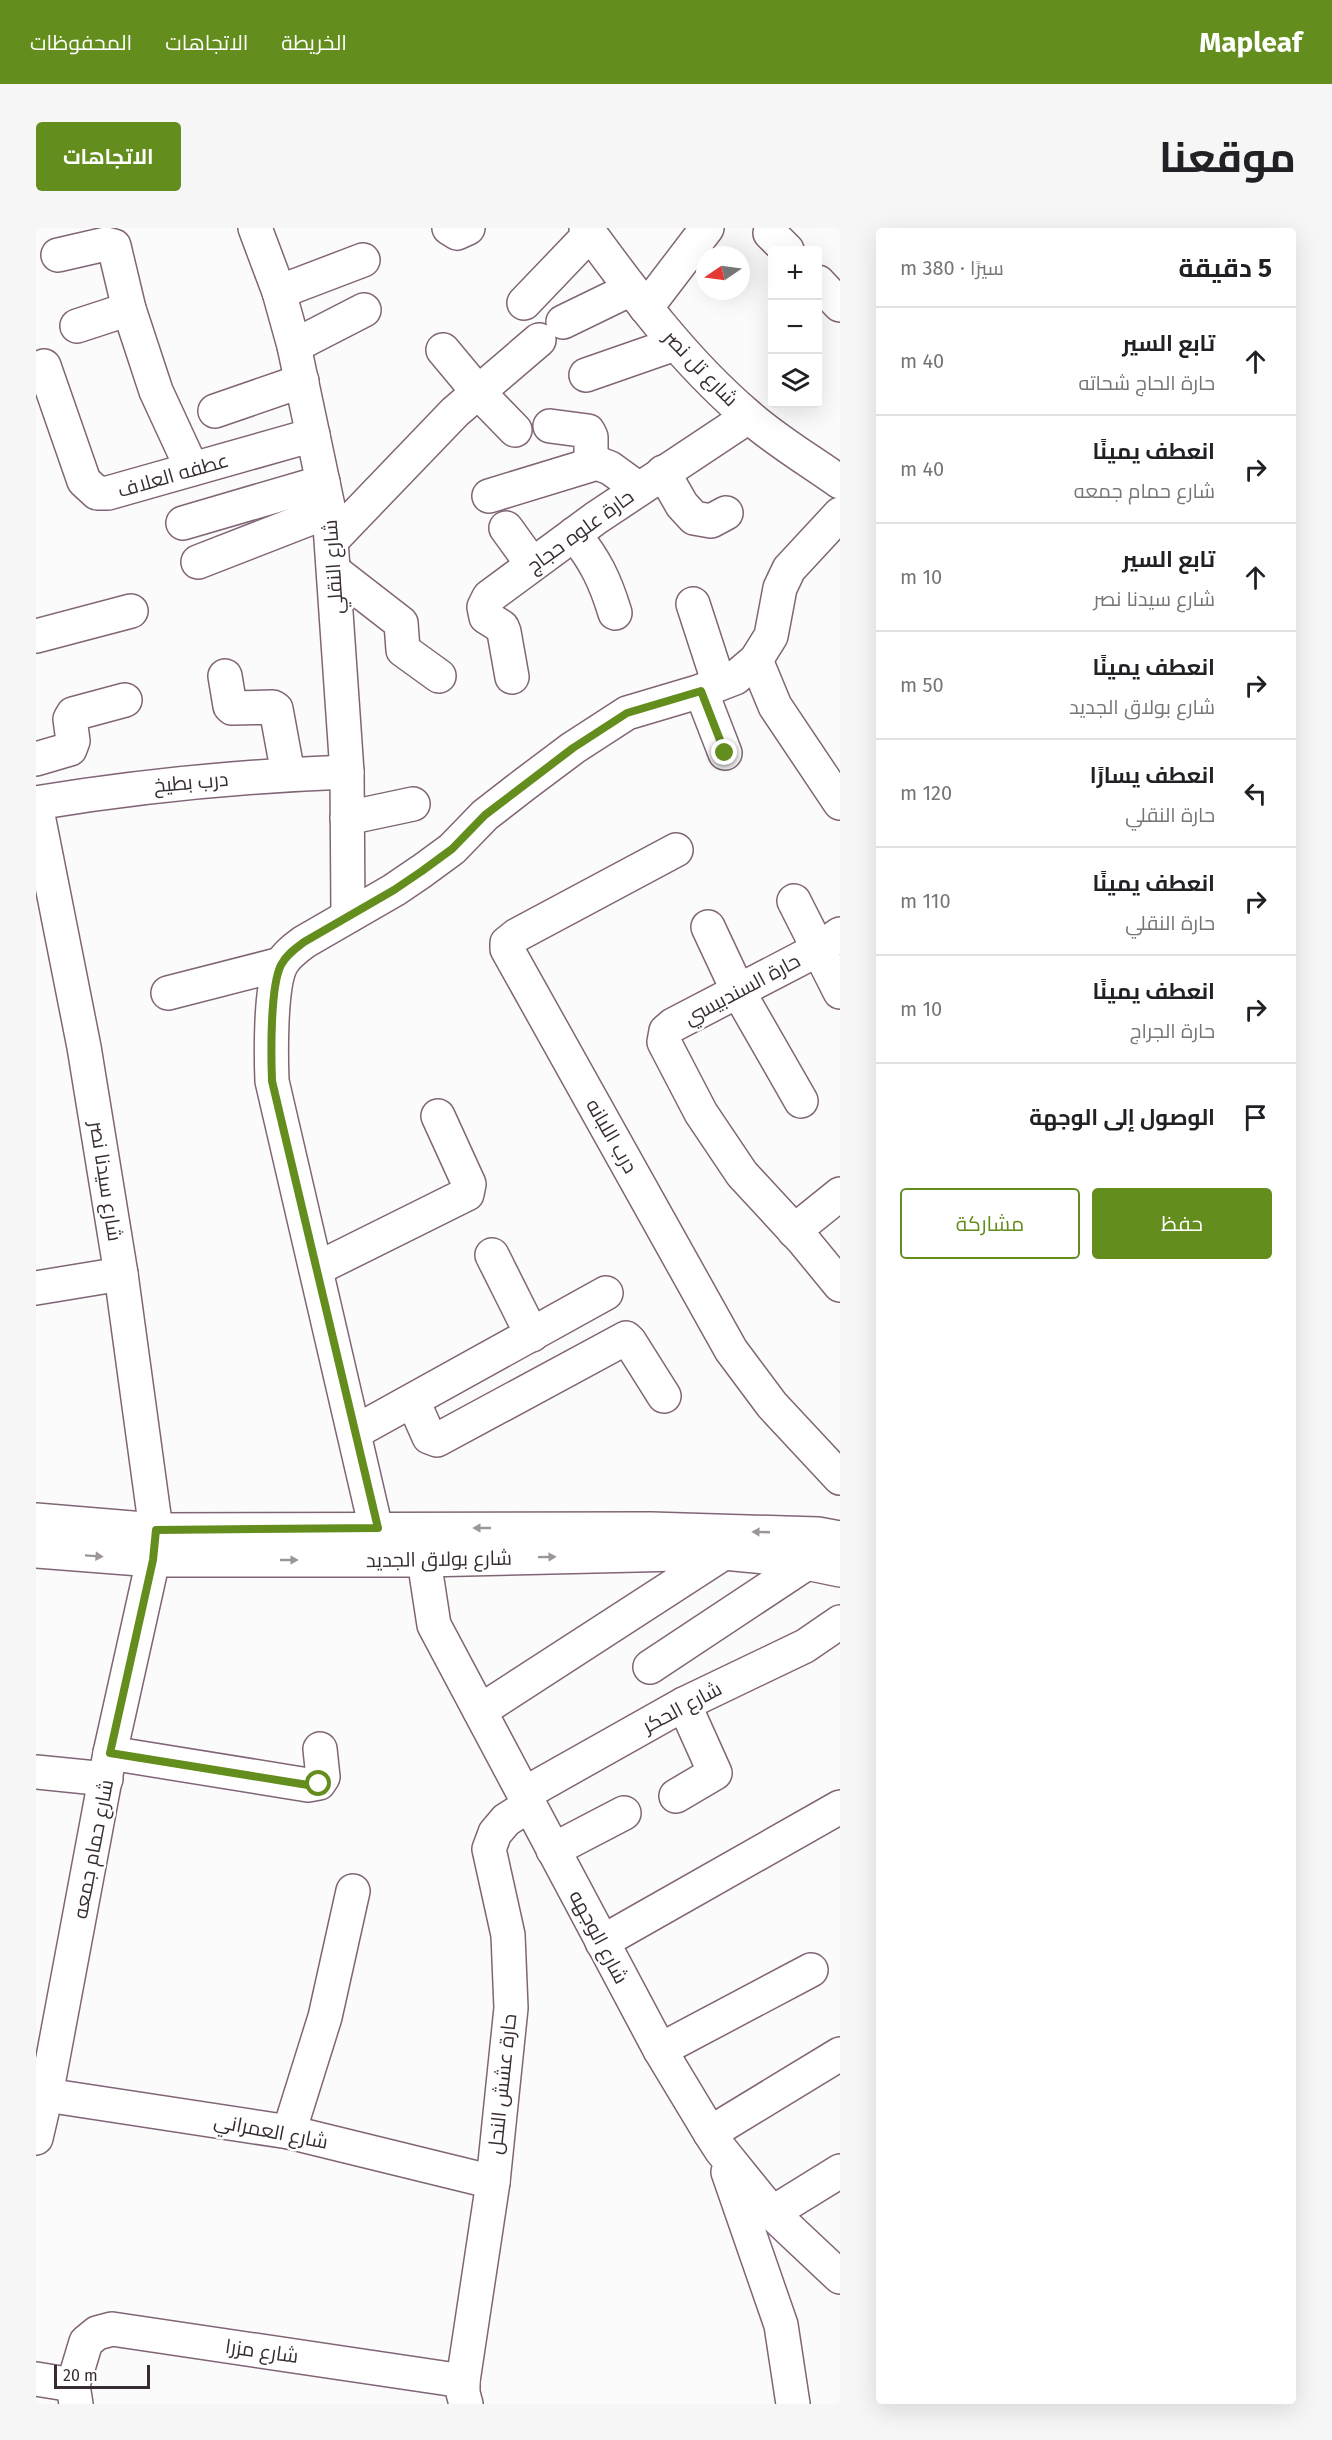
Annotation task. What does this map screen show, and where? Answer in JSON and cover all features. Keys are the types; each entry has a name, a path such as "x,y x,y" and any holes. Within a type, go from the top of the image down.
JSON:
{"street":[{"name":"شارع النقلي","path":"255,228 279,292 294,346 329,526 347,772 348,916"},
{"path":"449,228 458,232 468,228"},
{"path":"198,562 329,526 455,412 551,331 638,298 706,228"},
{"path":"524,303 588,231"},
{"name":"شارع تل نصر","path":"588,231 675,344 748,417 835,470"},
{"path":"57,255 106,244 114,246 129,309 156,391 192,470"},
{"path":"279,292 363,260"},
{"path":"822,286 840,305"},
{"path":"77,326 129,309"},
{"path":"294,346 364,310"},
{"path":"586,375 675,344"},
{"path":"443,350 478,392 515,430"},
{"name":"عطفه العلاف","path":"44,366 84,482 97,493 108,493 313,435"},
{"path":"214,411 302,381"},
{"name":"حارة علوه حجاج","path":"512,677 502,627 486,617 484,607 489,597 651,480 748,417"},
{"path":"550,426 588,431 591,437 591,464"},
{"path":"489,496 591,464 604,464 651,480 694,518 711,521 726,513"},
{"path":"380,1544 272,1081 272,1025 276,982 281,964 304,942 394,890 452,849 485,815 582,742 627,713 710,688 735,678 756,660 771,636 780,588 789,569 840,514"},
{"path":"183,523 329,526"},
{"path":"329,526 401,623 403,650 439,676"},
{"path":"506,528 532,564"},
{"path":"574,534 592,558 606,584 615,613"},
{"path":"693,604 725,753"},
{"path":"36,636 131,611"},
{"path":"756,660 775,706 840,803"},
{"path":"225,676 232,708 273,707 276,710 288,774"},
{"path":"36,759 70,750 73,741 70,719 73,714 125,700"},
{"name":"درب بطيخ","path":"36,804 151,786 288,774 347,772"},
{"name":"شارع سيدنا نصر","path":"36,804 46,912 84,1047 121,1274 155,1545"},
{"path":"347,818 413,804"},
{"name":"درب اللبانه","path":"676,850 511,938 507,943 507,949 731,1350 772,1405 840,1478"},
{"path":"794,901 829,941 840,992"},
{"path":"708,927 738,991 801,1101"},
{"name":"حارة السندبيسي","path":"829,941 673,1025 666,1031 664,1042 700,1113 742,1174 840,1286"},
{"path":"168,993 281,964"},
{"path":"316,1269 467,1194 470,1184 438,1116"},
{"path":"794,1231 840,1194"},
{"path":"492,1255 532,1335"},
{"path":"36,1287 121,1274"},
{"path":"355,1432 606,1293"},
{"path":"413,1401 429,1437 437,1440 626,1338 664,1396"},
{"name":"شارع بولاق الجديد","path":"36,1520 155,1545"},
{"name":"شارع بولاق الجديد","path":"36,1551 155,1545 380,1544 651,1528 818,1542 840,1570"},
{"path":"650,1667 818,1542"},
{"name":"شارع بولاق الجديد","path":"380,1544 424,1560 724,1553 818,1542"},
{"name":"شارع حمام جمعه","path":"36,2138 108,1766 155,1545"},
{"path":"480,1711 724,1553"},
{"name":"شارع الوجهه","path":"424,1560 434,1625 660,2050 715,2141 772,2213 837,2270"},
{"name":"شارع الحكر","path":"527,1801 684,1704 805,1646 840,1622"},
{"path":"676,1796 714,1773 684,1704"},
{"path":"36,1772 108,1766 308,1785 319,1784 323,1776 320,1749"},
{"name":"حارة عشش النحل","path":"464,2392 492,2182 511,2008 508,1935 489,1849 495,1833 506,1820 520,1811 527,1801"},
{"path":"602,1942 840,1807"},
{"path":"553,1850 624,1813"},
{"path":"289,2132 325,2017 353,1891"},
{"path":"660,2050 811,1970"},
{"path":"793,2404 781,2325 715,2141 840,2054"},
{"name":"شارع العمراني","path":"46,2095 289,2132 492,2182"},
{"path":"772,2213 840,2171"},
{"name":"شارع مزرا","path":"74,2395 86,2342 97,2333 112,2329 464,2392"},
{"path":"36,2379 74,2395"}],"route":[{"path":"319,1784 308,1785 110,1753 153,1560 156,1530 378,1528 272,1081 271,1058 276,982 281,964 304,942 394,890 422,871 452,849 485,815 525,784 573,748 627,713 701,691 725,753"}]}
